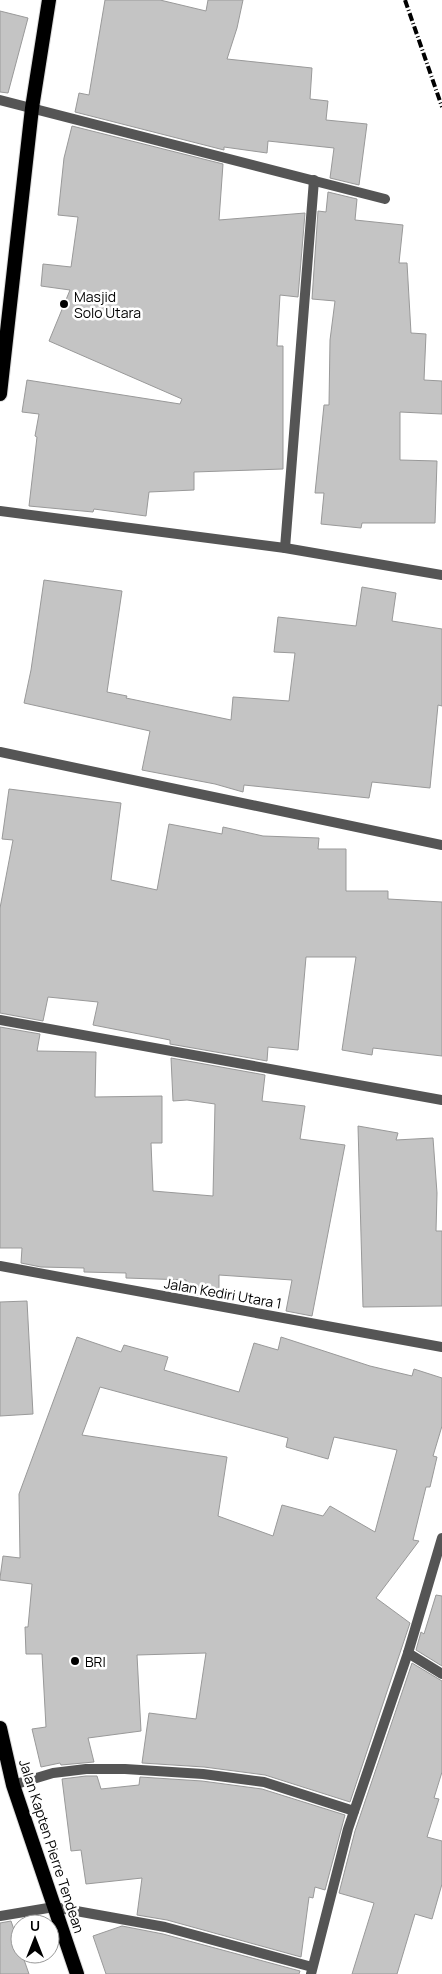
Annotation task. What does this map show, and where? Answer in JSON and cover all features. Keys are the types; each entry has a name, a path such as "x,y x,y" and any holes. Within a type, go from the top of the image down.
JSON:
{"highway":[{"path":"0,394 32,108 49,0"},
{"name":"Jalan Kapten Pierre Tendean","path":"0,1728 13,1785 77,1974"}],"street":[{"path":"0,100 385,199"},
{"path":"285,548 314,180"},
{"path":"0,511 285,548 442,575"},
{"path":"0,752 442,846"},
{"path":"0,1020 442,1100"},
{"name":"Jalan Kediri Utara 1","path":"0,1266 442,1347"},
{"path":"0,1916 54,1906 166,1927 312,1970 348,1829 408,1653 442,1538"},
{"path":"408,1653 442,1674"},
{"path":"13,1785 53,1773 86,1769 125,1769 203,1774 264,1782 354,1811"}],"building":[{"path":"105,0 160,0 206,11 208,0 243,0 237,28 227,59 312,68 310,99 328,101 326,120 367,124 359,185 330,178 334,148 268,141 267,153 224,147 224,150 75,112 79,93 89,95"},
{"path":"0,11 28,18 8,93 0,92"},
{"path":"72,126 223,164 219,220 305,213 298,297 280,295 277,346 283,346 283,469 194,472 194,490 149,492 146,516 94,509 93,512 29,506 37,437 35,436 39,414 22,412 27,380 180,404 182,399 49,341 70,290 41,286 43,264 71,267 78,217 58,215 64,158"},
{"path":"328,192 357,199 355,220 403,225 399,263 407,263 411,333 426,334 424,380 442,381 442,414 400,412 400,460 437,461 435,523 362,523 361,528 321,524 324,493 315,493 324,405 329,405 330,340 335,301 312,299 318,211 326,212"},
{"path":"44,580 122,591 107,692 127,696 126,698 231,720 233,697 289,701 295,653 274,652 278,617 356,626 362,587 396,593 392,621 442,629 442,706 438,705 430,788 372,782 369,798 244,785 243,792 215,784 142,770 150,731 24,703 31,670"},
{"path":"9,789 121,803 111,880 157,890 169,824 222,834 223,827 263,836 319,838 318,849 346,849 346,891 388,891 388,899 442,902 442,1056 373,1048 372,1055 342,1050 356,957 306,957 298,1050 268,1047 267,1061 170,1044 170,1040 93,1025 98,1002 48,997 43,1021 0,1013 0,908 13,840 2,839"},
{"path":"0,1027 40,1034 37,1051 96,1052 95,1097 162,1096 162,1143 151,1143 153,1191 213,1196 215,1104 187,1100 173,1101 171,1058 265,1075 262,1101 305,1106 300,1139 345,1145 312,1316 286,1311 292,1280 219,1275 219,1295 197,1295 186,1293 186,1280 126,1278 126,1273 84,1272 84,1268 41,1267 21,1263 22,1248 0,1248"},
{"path":"358,1126 398,1133 396,1140 433,1138 437,1193 436,1231 442,1231 442,1306 363,1307"},
{"path":"27,1301 33,1414 0,1416 0,1302"},
{"path":"77,1337 121,1352 124,1345 168,1357 164,1370 239,1392 254,1343 278,1350 281,1337 370,1366 412,1376 414,1369 442,1378 442,1426 433,1456 437,1457 430,1487 426,1487 413,1540 419,1541 376,1598 410,1623 350,1802 265,1775 204,1767 142,1763 149,1713 196,1719 206,1653 137,1655 141,1731 88,1738 94,1762 61,1765 60,1763 41,1767 32,1729 46,1727 42,1654 26,1654 25,1627 28,1627 32,1584 0,1580 3,1556 20,1558 19,1494","holes":["100,1387 288,1438 286,1447 328,1459 334,1437 397,1450 375,1532 330,1506 323,1516 282,1505 273,1536 218,1516 227,1457 82,1435"]},
{"path":"436,1595 442,1596 442,1666 416,1650 421,1632 424,1634"},
{"path":"412,1663 442,1681 442,1772 434,1798 439,1799 427,1837 442,1841 442,1884 432,1919 415,1914 397,1974 352,1974 374,1903 339,1893 355,1831"},
{"path":"97,1776 101,1789 139,1785 140,1777 202,1781 262,1789 345,1815 325,1890 315,1887 313,1898 309,1897 301,1957 167,1920 137,1915 142,1878 86,1884 81,1850 71,1851 62,1779"},
{"path":"10,1921 10,1964 26,1964 29,1974 0,1974 0,1923"},
{"path":"122,1926 163,1934 300,1971 299,1974 106,1974 93,1936"}],"railway":[{"path":"405,0 442,107"}],"place":[{"name":"Masjid Solo Utara","path":"64,304"},
{"name":"BRI","path":"75,1661"}]}
